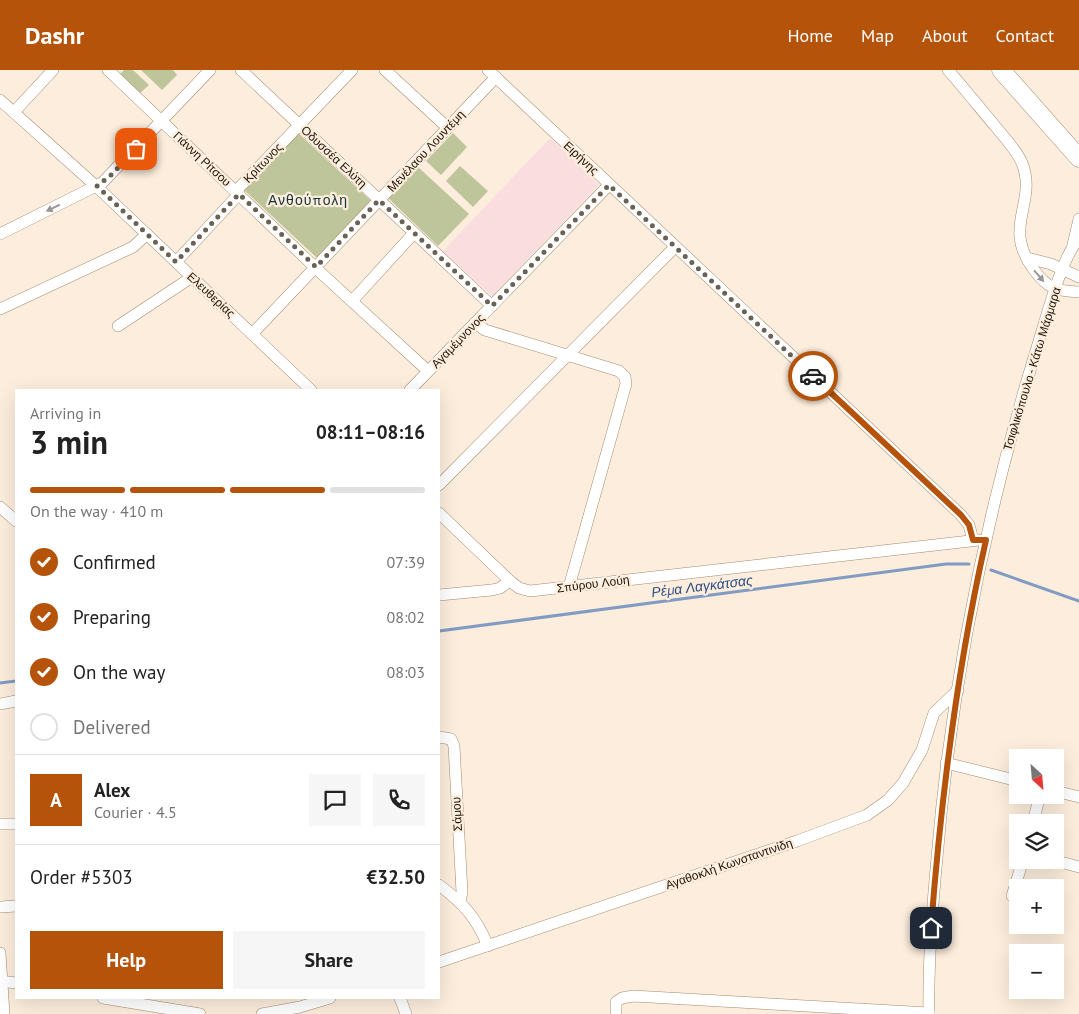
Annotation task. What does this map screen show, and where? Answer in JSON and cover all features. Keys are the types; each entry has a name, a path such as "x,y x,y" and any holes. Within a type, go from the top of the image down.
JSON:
{"highway":[{"path":"1001,70 1079,158"},
{"path":"1067,145 1079,167"}],"street":[{"path":"14,112 53,70"},
{"name":"Γιάννη Ρίτσου","path":"108,70 428,371"},
{"path":"0,234 97,186 110,176 210,70"},
{"name":"Οδυσσέα Ελύτη","path":"241,70 492,306"},
{"name":"Κρίτωνος","path":"176,262 237,192 352,70"},
{"path":"385,70 448,128"},
{"path":"948,70 1011,146 1022,163 1025,191 1019,238 1027,258 1043,281 1056,290 1079,292"},
{"name":"Μενέλαου Λουντέμη","path":"252,334 448,128 492,74"},
{"name":"Ειρήνης","path":"492,74 961,515 969,525 973,540"},
{"name":"Ελευθερίας","path":"0,100 97,186 310,389"},
{"name":"Αγαμέμνονoς","path":"411,389 609,185"},
{"name":"Τσιφλικόπουλο - Κάτω Μάρμαρα","path":"929,1014 931,928 946,763 986,540 1024,389 1063,269 1076,242 1079,219"},
{"path":"352,301 414,233"},
{"path":"0,309 133,247 147,234"},
{"path":"440,484 675,247"},
{"path":"1027,258 1063,269 1079,277"},
{"path":"118,326 192,277"},
{"path":"475,323 485,330 619,371 626,380 569,588"},
{"path":"0,507 8,519"},
{"name":"Σπύρου Λούη","path":"440,514 510,581 519,588 530,591 986,540"},
{"path":"440,595 492,590 500,588 510,581"},
{"name":"Αγαθοκλή Κωνσταντινίδη","path":"440,962 797,841 867,815 888,800 904,783 922,750 934,713 958,690"},
{"path":"0,704 15,701"},
{"name":"Σάμου","path":"440,737 451,739 454,746 462,892 460,901"},
{"path":"946,763 1009,779"},
{"path":"1064,793 1079,797"},
{"path":"0,824 15,824"},
{"path":"1064,863 1079,867"},
{"path":"440,886 460,901 476,919 488,946"},
{"path":"0,907 15,906"},
{"path":"0,953 4,1014"},
{"path":"1,975 15,982"},
{"path":"616,1014 616,1002 622,998 633,996 929,1014"},
{"path":"115,999 163,1003 200,1014"},
{"path":"262,1014 326,999"},
{"path":"400,999 406,1014"}],"shaded area":[{"path":"550,138 599,185 492,296 443,251"}],"green space":[{"path":"124,70 133,70 149,85 139,94 119,75"},
{"path":"141,70 173,70 177,75 162,90"},
{"path":"297,132 371,201 317,258 243,189"},
{"path":"453,133 467,147 441,175 426,161"},
{"path":"460,166 488,191 473,207 446,181"},
{"path":"418,167 469,214 438,246 388,198"}],"waterway":[{"name":"Ρέμα Λαγκάτσας","path":"440,631 946,564 969,564"},
{"name":"Ρέμα Λαγκάτσας","path":"991,570 1079,601"},
{"name":"Ρέμα Λαγκάτσας","path":"0,683 15,681"}],"way so far":[{"path":"136,149 110,176 97,186 176,262 239,194 316,267 379,200 492,306 609,185 813,376"}],"district":[{"name":"Ανθούπολη","path":"308,200"}],"route":[{"path":"813,376 966,520 972,532 973,540 986,540 976,584 946,763 931,928"}]}
